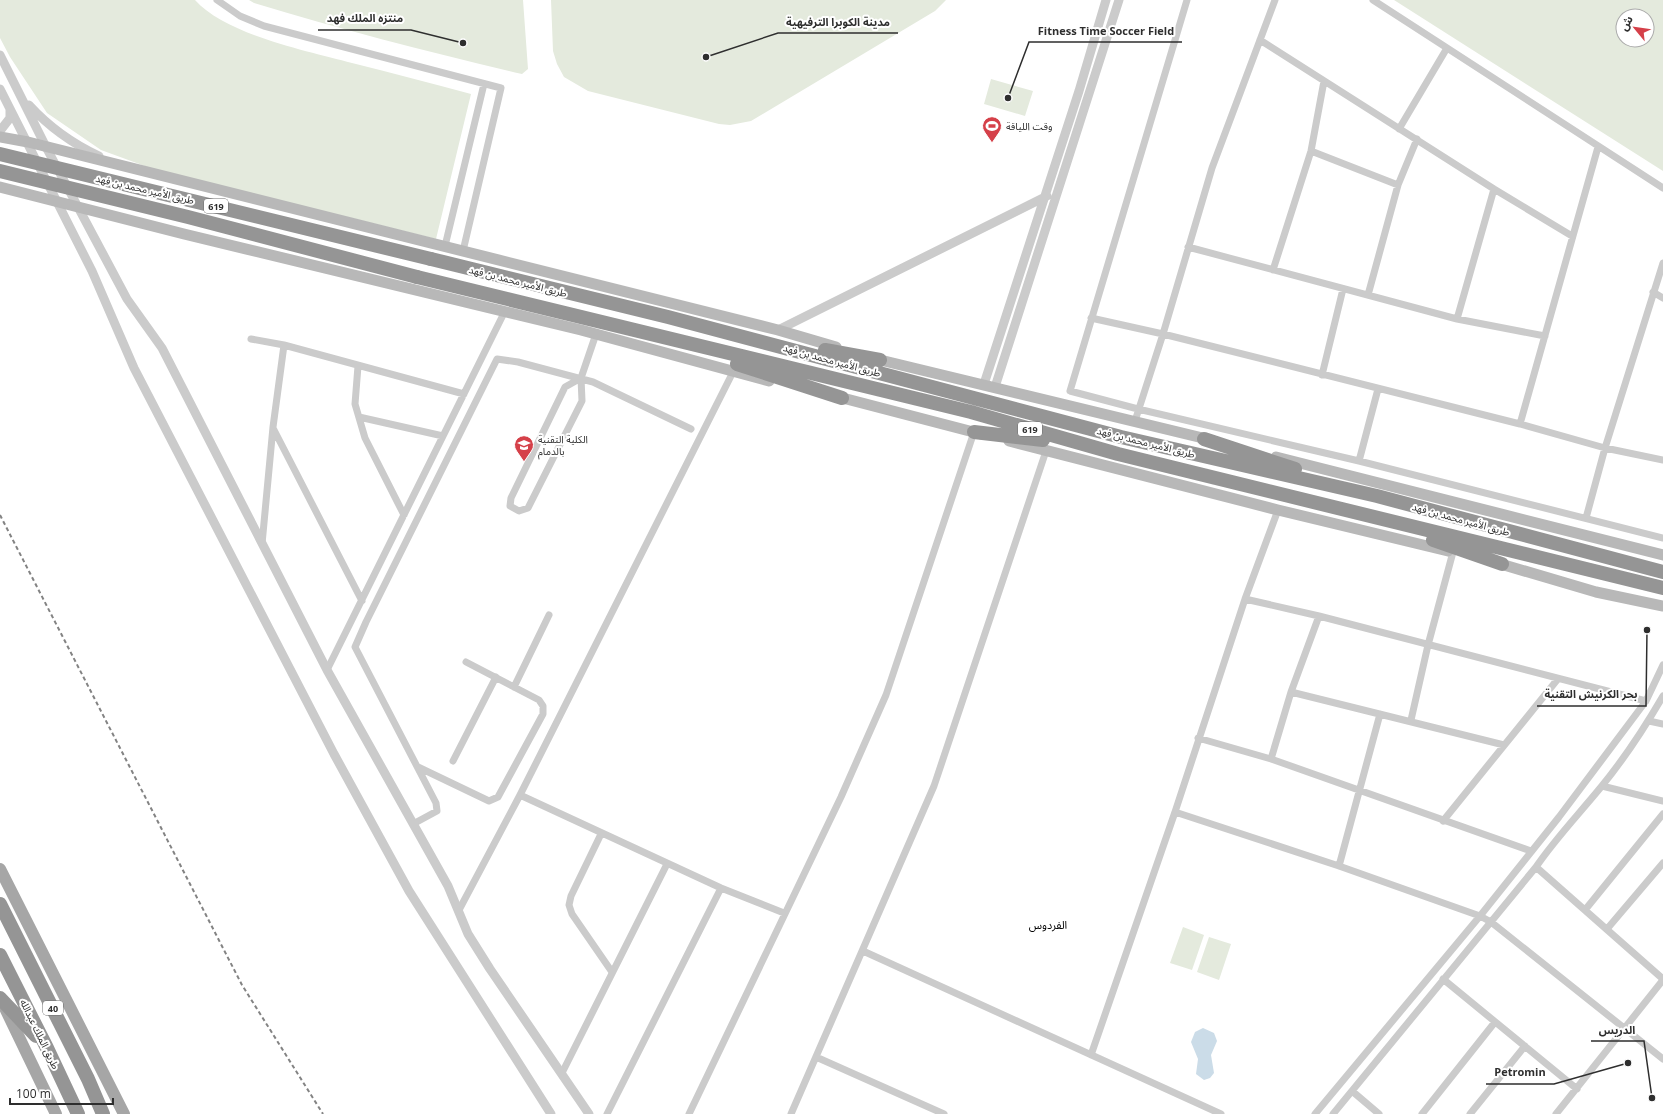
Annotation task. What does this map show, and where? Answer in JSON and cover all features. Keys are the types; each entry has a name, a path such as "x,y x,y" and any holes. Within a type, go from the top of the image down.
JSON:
{"highway":[{"name":"طريق الأمير محمد بن فهد","path":"0,154 668,318 1121,437 1377,496 1663,572"},
{"name":"طريق الأمير محمد بن فهد","path":"0,171 188,217 417,277 971,412 1118,454 1663,588"},
{"path":"668,318 880,360"},
{"path":"621,327 842,398"},
{"path":"974,432 1039,439 1118,454"},
{"path":"1204,439 1377,496"},
{"path":"1293,497 1441,542 1502,564"},
{"name":"40","path":"0,904 88,1079 103,1114"},
{"name":"طريق الملك عبدالله","path":"0,955 47,1048 78,1114"},
{"path":"0,998 47,1048"}],"main road":[{"path":"0,137 28,142 122,167 445,246 778,330 880,360 1134,421 1663,555"},
{"path":"0,187 80,208 505,311 596,334 733,372 842,398 1278,510 1502,564 1596,592 1663,606"},
{"path":"0,869 124,1114"},
{"path":"0,998 56,1114"}],"street":[{"path":"217,0 240,16 264,26 501,88 463,251"},
{"path":"984,384 1045,197 1106,0"},
{"path":"995,387 1119,0"},
{"path":"1187,0 1070,391 1138,409 1359,461 1663,538"},
{"path":"1134,421 1163,334 1212,168 1275,0"},
{"path":"1373,0 1663,188"},
{"path":"1260,40 1494,189 1572,236"},
{"path":"1399,129 1447,48"},
{"path":"0,55 22,96 46,147 80,208 127,299 162,348 328,670 412,824 448,886 468,934 490,969 589,1114"},
{"path":"1273,270 1311,151 1324,81"},
{"path":"445,246 484,84"},
{"path":"0,89 92,271 134,368 334,754 408,891 551,1114"},
{"path":"22,96 46,123 60,135 82,148 122,167"},
{"path":"0,131 10,118 10,108"},
{"path":"1368,295 1398,185 1416,139"},
{"path":"1520,424 1598,147"},
{"path":"1311,151 1398,185"},
{"path":"1457,319 1494,189"},
{"path":"778,330 1045,197 1057,194"},
{"path":"1188,247 1457,319 1545,336"},
{"path":"1586,518 1605,448 1663,263"},
{"path":"1322,375 1343,289"},
{"path":"1653,292 1663,298"},
{"path":"328,670 505,311"},
{"path":"1091,318 1163,334 1520,424 1605,448 1663,460"},
{"path":"581,378 566,387 511,498 510,506 519,511 528,508 582,401 581,378 596,334"},
{"path":"251,339 284,345 464,394"},
{"path":"262,544 273,427 284,345"},
{"path":"412,824 437,811 436,803 356,647 363,628 497,359 518,362 593,382 691,429"},
{"path":"358,366 355,404 365,438 404,515"},
{"path":"459,910 520,795 733,372"},
{"path":"1359,461 1378,389"},
{"path":"359,417 443,436"},
{"path":"273,427 362,601"},
{"path":"689,1114 841,796 886,695 974,432"},
{"path":"791,1114 934,786 1046,451"},
{"path":"1091,1055 1175,812 1198,738 1245,599 1278,510"},
{"path":"1411,720 1428,645 1453,552"},
{"path":"1245,599 1319,616 1557,680 1646,701"},
{"path":"514,687 549,615"},
{"path":"1271,759 1291,692 1319,616"},
{"path":"418,766 489,801 498,797 543,714 543,706 539,700 496,676 466,662"},
{"path":"1315,1114 1480,916 1530,851 1559,817 1646,701 1663,664"},
{"path":"453,761 496,676"},
{"path":"1443,820 1557,680"},
{"path":"1291,692 1380,714 1411,720 1504,745"},
{"path":"1333,1114 1536,867 1567,826 1602,786 1648,721 1663,696"},
{"path":"1339,866 1380,714"},
{"path":"1648,721 1663,724"},
{"path":"1198,738 1271,759 1530,851"},
{"path":"1602,786 1663,801"},
{"path":"520,795 667,864 721,888 784,913"},
{"path":"1175,812 1339,866 1480,916 1490,922 1624,1026 1663,1059"},
{"path":"1585,910 1663,814"},
{"path":"601,834 571,896 569,905 572,914 612,972"},
{"path":"1607,929 1663,863"},
{"path":"562,1073 667,864"},
{"path":"1536,867 1663,979 1624,1026 1577,1089 1556,1114"},
{"path":"608,1114 721,888"},
{"path":"863,951 1221,1114"},
{"path":"1444,979 1577,1089"},
{"path":"1422,1114 1495,1022"},
{"path":"1470,1114 1525,1046"},
{"path":"816,1057 944,1114"},
{"path":"1352,1091 1379,1114"}],"shaded area":[{"path":"0,0 195,0 209,12 226,23 269,40 471,94 436,239 153,169 101,150 47,113 10,57 0,38"},
{"path":"249,0 523,0 528,69 522,74 455,58 321,23 254,3"},
{"path":"551,0 946,0 935,11 751,121 730,125 719,124 588,91 564,77 557,64 553,51"},
{"path":"1394,0 1663,0 1663,171"},
{"path":"991,79 1033,91 1025,116 984,104"},
{"path":"1183,927 1204,935 1192,970 1170,963"},
{"path":"1209,937 1231,944 1219,980 1197,972"}],"water":[{"path":"1203,1028 1214,1033 1217,1041 1211,1055 1214,1073 1210,1078 1204,1080 1196,1074 1198,1059 1191,1042 1195,1032"}],"railway":[{"path":"0,515 242,985 323,1114"}],"place":[{"name":"منتزه الملك فهد","path":"463,43"},
{"name":"مدينة الكوبرا الترفيهية","path":"706,57"},
{"name":"Fitness Time Soccer Field","path":"1008,98"},
{"name":"وقت اللياقة","path":"992,143"},
{"name":"الكلية التقنية بالدمام","path":"524,462"},
{"name":"بحر الكرنيش التقنية","path":"1647,630"},
{"name":"Petromin","path":"1628,1063"},
{"name":"الدريس","path":"1652,1098"}],"district":[{"name":"الفردوس","path":"1048,924"}]}
